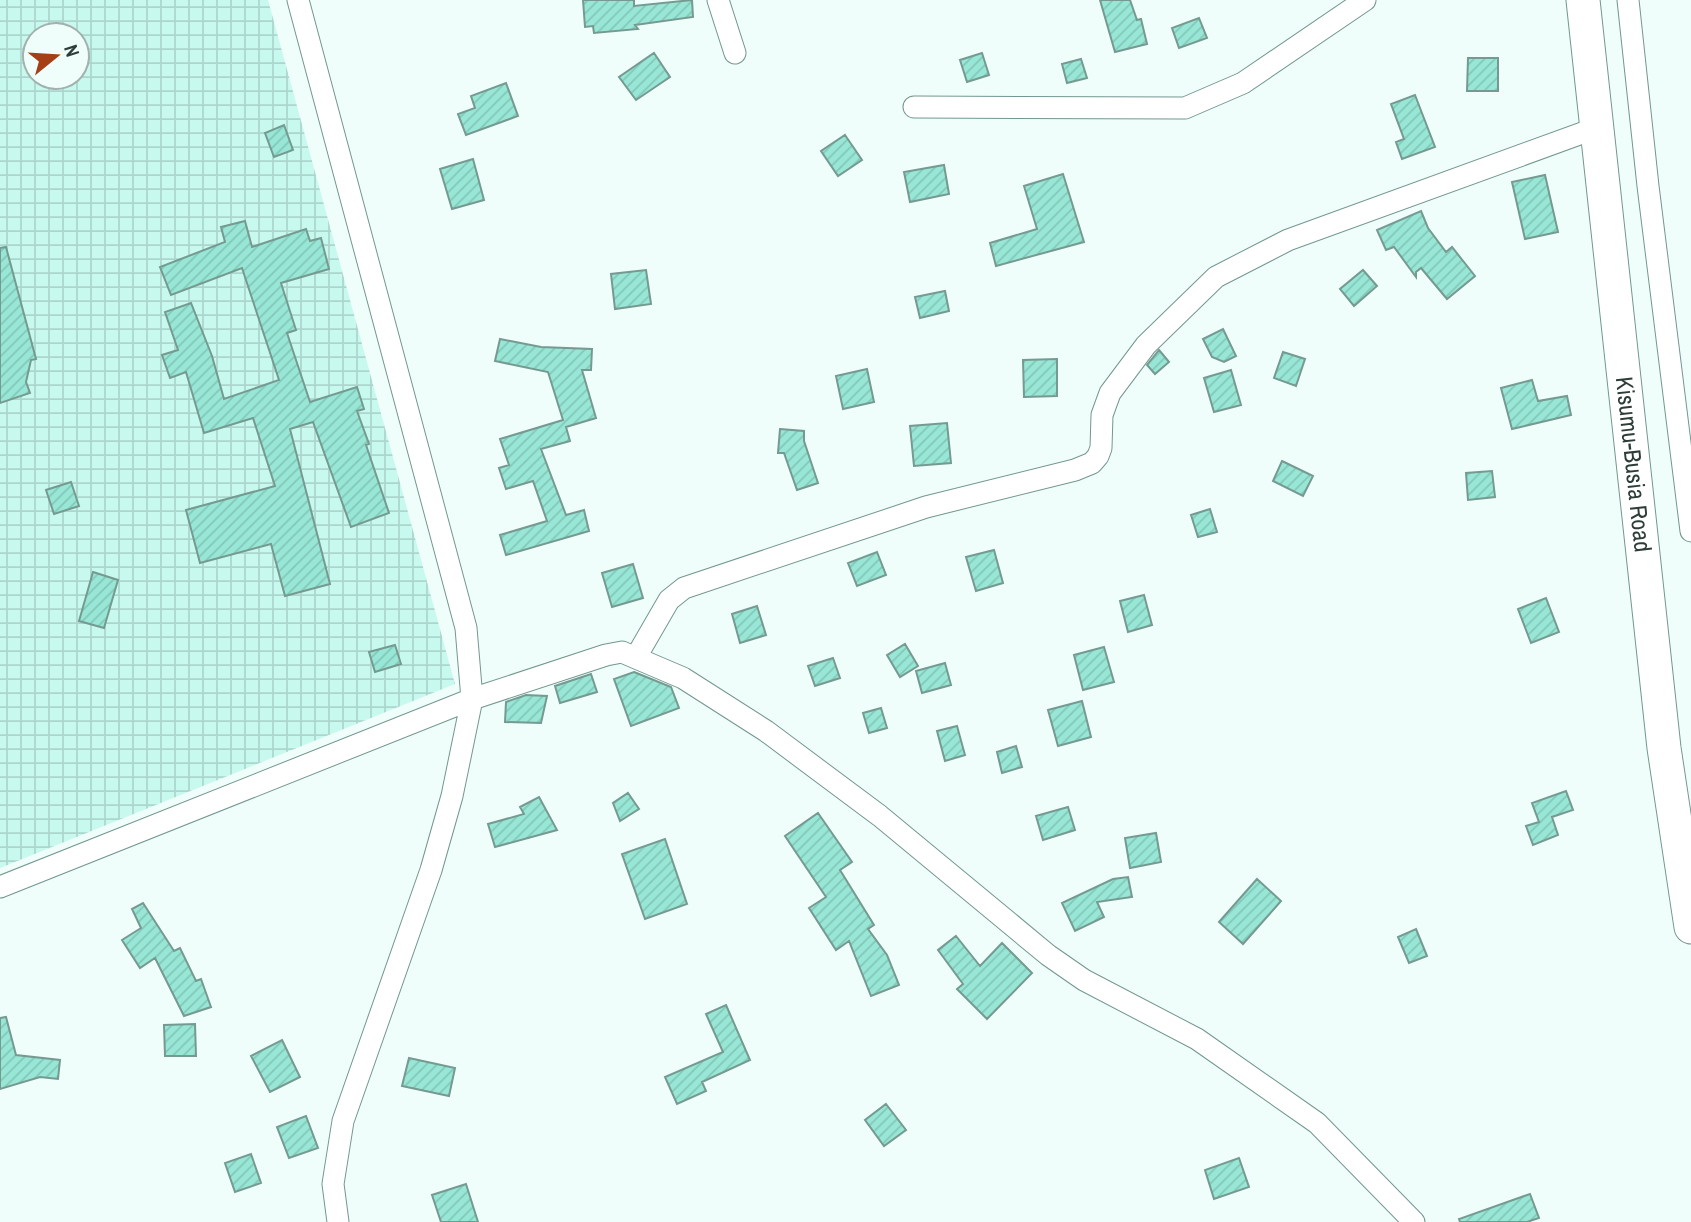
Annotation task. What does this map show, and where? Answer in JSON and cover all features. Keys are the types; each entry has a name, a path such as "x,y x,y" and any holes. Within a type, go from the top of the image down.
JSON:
{"highway":[{"name":"Kisumu-Busia Road","path":"1583,0 1664,748 1691,927"}],"street":[{"path":"298,0 466,628 472,699 452,796 431,870 343,1121 333,1184 338,1222"},
{"path":"718,0 735,53"},
{"path":"914,107 1185,108 1243,83 1364,0"},
{"path":"1628,0 1691,531"},
{"path":"636,657 669,600 684,588 926,508 1092,463 1101,448 1102,415 1110,393 1146,345 1216,277 1288,240 1596,128"},
{"path":"0,887 472,699 622,652 682,678 766,731 880,816 1048,954 1084,980 1197,1039 1317,1123 1414,1222"}],"shaded area":[{"path":"0,0 268,0 455,684 0,868"}],"building":[{"path":"583,0 634,0 634,6 692,0 693,17 635,25 638,29 594,33 593,26 585,27"},
{"path":"1100,0 1130,0 1137,20 1141,19 1147,44 1115,52"},
{"path":"1199,18 1207,38 1179,48 1172,28"},
{"path":"654,53 670,77 636,100 619,77"},
{"path":"982,53 989,75 967,82 960,60"},
{"path":"1468,58 1498,58 1498,91 1467,91"},
{"path":"1081,59 1087,78 1067,83 1062,64"},
{"path":"506,83 518,116 466,135 458,114 475,108 471,96"},
{"path":"1415,95 1435,147 1402,159 1396,142 1404,139 1391,104"},
{"path":"284,125 293,150 274,157 265,133"},
{"path":"845,135 862,160 838,176 821,151"},
{"path":"473,159 484,200 452,209 440,169"},
{"path":"944,165 949,194 910,202 904,172"},
{"path":"1063,174 1084,242 996,266 990,243 1037,229 1024,186"},
{"path":"1545,175 1558,232 1525,239 1512,182"},
{"path":"1421,211 1428,228 1446,252 1452,247 1475,276 1447,299 1421,268 1416,272 1416,277 1394,247 1386,250 1377,230"},
{"path":"245,221 252,247 306,229 310,241 321,238 329,269 281,283 296,330 287,333 310,402 357,387 364,409 357,411 389,513 351,527 313,422 290,429 330,584 285,596 271,544 200,563 186,510 275,486 253,418 204,433 186,372 170,378 162,355 178,350 165,312 191,303 212,356 224,399 279,380 242,268 171,295 160,267 225,242 221,227"},
{"path":"6,247 36,359 31,360 26,382 30,393 0,403 0,248"},
{"path":"646,270 651,304 615,309 611,274"},
{"path":"1363,270 1377,286 1354,306 1340,289"},
{"path":"945,291 949,311 920,318 915,297"},
{"path":"1223,329 1236,356 1224,362 1212,357 1203,339"},
{"path":"500,339 541,347 592,349 591,370 582,370 596,418 566,427 570,441 541,449 566,515 584,510 589,531 506,555 500,535 547,521 533,481 506,489 499,468 509,465 500,439 563,420 548,372 495,361"},
{"path":"1159,350 1169,362 1155,374 1147,365"},
{"path":"1283,352 1305,359 1296,386 1274,378"},
{"path":"1057,359 1057,396 1024,397 1023,360"},
{"path":"867,369 874,402 843,409 836,376"},
{"path":"1231,370 1241,405 1214,412 1204,378"},
{"path":"1532,380 1538,401 1567,396 1571,415 1512,429 1501,388"},
{"path":"947,423 951,463 914,466 910,426"},
{"path":"780,429 804,431 804,441 818,483 797,490 784,453 778,453"},
{"path":"1282,461 1313,476 1303,496 1273,481"},
{"path":"1492,471 1495,497 1468,500 1466,473"},
{"path":"71,482 79,506 54,514 46,490"},
{"path":"1210,509 1217,532 1198,537 1191,515"},
{"path":"994,550 1003,583 976,591 966,557"},
{"path":"877,552 886,575 857,586 848,563"},
{"path":"633,564 643,598 612,607 602,573"},
{"path":"93,572 118,580 104,628 79,621"},
{"path":"1144,595 1152,625 1128,632 1120,601"},
{"path":"1546,598 1559,632 1531,643 1518,609"},
{"path":"757,606 766,635 740,643 732,614"},
{"path":"905,644 918,666 900,677 887,655"},
{"path":"395,645 401,664 375,672 369,652"},
{"path":"1104,647 1114,682 1083,690 1074,655"},
{"path":"833,658 840,678 815,686 808,666"},
{"path":"945,663 951,685 922,693 916,671"},
{"path":"634,672 671,687 679,708 631,726 614,679"},
{"path":"591,674 597,692 560,703 555,686"},
{"path":"526,695 547,696 541,723 505,722 506,702"},
{"path":"1082,701 1091,737 1058,746 1048,710"},
{"path":"881,708 887,728 869,733 863,713"},
{"path":"957,726 965,755 945,761 937,731"},
{"path":"1016,746 1022,767 1002,773 997,752"},
{"path":"1566,791 1573,810 1552,817 1558,835 1533,845 1526,826 1539,822 1532,803"},
{"path":"628,793 639,809 620,821 613,803"},
{"path":"539,797 557,830 495,847 488,824 524,814 520,807"},
{"path":"1068,807 1075,830 1043,840 1036,816"},
{"path":"818,813 852,862 840,870 874,925 868,929 887,955 899,985 871,996 849,941 836,950 809,908 826,897 785,836"},
{"path":"1156,833 1161,862 1130,868 1125,838"},
{"path":"665,839 687,904 645,919 622,854"},
{"path":"1128,877 1132,897 1097,902 1104,917 1075,931 1062,903 1113,879"},
{"path":"1257,879 1281,901 1243,944 1219,922"},
{"path":"143,903 174,951 180,948 196,981 201,979 211,1007 184,1016 155,958 140,968 122,940 141,928 132,909"},
{"path":"1416,929 1427,956 1409,963 1398,937"},
{"path":"956,936 980,966 1002,943 1032,973 987,1019 957,989 963,984 938,950"},
{"path":"726,1005 750,1060 702,1082 706,1091 677,1104 665,1077 723,1052 706,1014"},
{"path":"6,1017 16,1055 60,1060 58,1079 40,1077 0,1089 0,1018"},
{"path":"195,1024 196,1056 165,1056 164,1025"},
{"path":"282,1040 300,1077 270,1092 251,1056"},
{"path":"409,1058 455,1068 449,1096 402,1086"},
{"path":"886,1104 906,1130 884,1146 865,1120"},
{"path":"306,1116 318,1148 289,1158 277,1127"},
{"path":"251,1154 261,1183 235,1192 225,1163"},
{"path":"1239,1158 1249,1187 1214,1199 1205,1170"},
{"path":"466,1184 478,1222 441,1222 432,1195"},
{"path":"1530,1194 1539,1218 1527,1222 1460,1222 1459,1219"}]}
